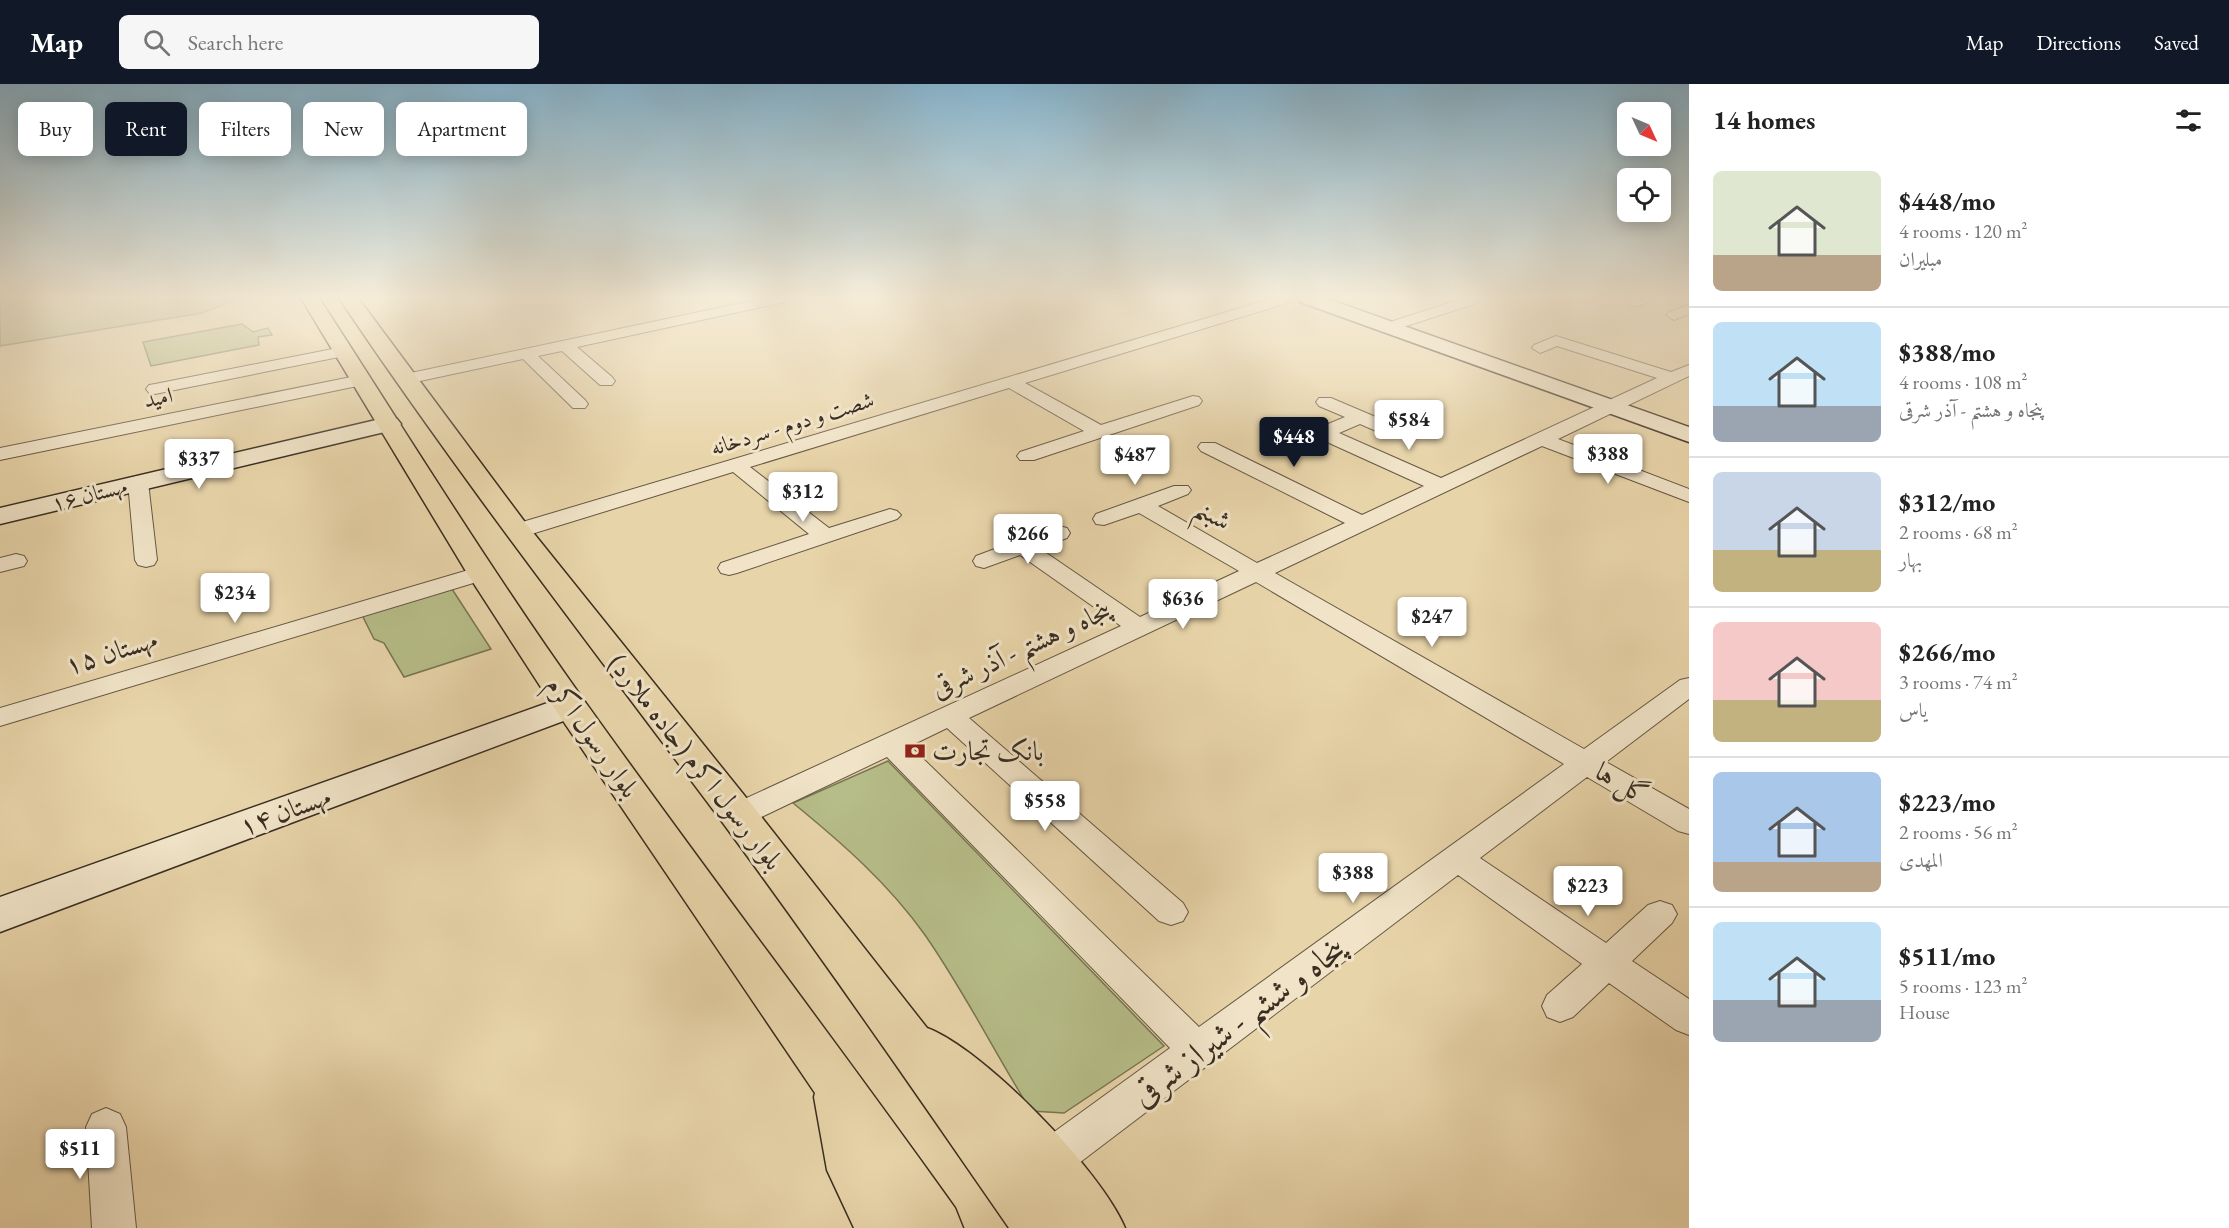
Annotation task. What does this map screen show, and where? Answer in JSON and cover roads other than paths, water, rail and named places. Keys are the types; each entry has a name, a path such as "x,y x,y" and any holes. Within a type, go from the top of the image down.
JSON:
{"main road":[{"name":"بلوار رسول اکرم","path":"343,351 482,573 570,706 835,1080 935,1228"},
{"name":"بلوار رسول اکرم (جاده ملارد)","path":"388,351 517,531 738,815 906,1038 1042,1228"},
{"path":"906,1038 962,1075 1047,1162 1097,1228"},
{"path":"835,1080 855,1170 883,1228"}],"street":[{"path":"406,379 540,351"},
{"path":"572,351 606,381"},
{"name":"شصت و دوم - سردخانه","path":"517,531 1112,351"},
{"path":"1456,351 1689,435"},
{"path":"1595,351 1681,374"},
{"path":"527,354 579,404"},
{"path":"155,389 352,366"},
{"name":"امید","path":"0,454 352,366"},
{"name":"پنجاه و هشتم - آذر شرقی","path":"738,815 1681,374"},
{"path":"1011,382 1100,432"},
{"path":"1027,456 1193,401"},
{"path":"1325,402 1398,433"},
{"path":"1360,417 1323,433 1441,486"},
{"name":"مهستان ۱۶","path":"0,516 389,424"},
{"path":"1541,439 1689,496"},
{"path":"1208,447 1362,523"},
{"path":"736,465 825,536"},
{"path":"138,482 146,560"},
{"path":"1104,519 1181,490"},
{"name":"شبنم","path":"1141,505 1586,762"},
{"path":"729,568 890,515"},
{"path":"984,561 1059,533"},
{"path":"1021,546 1139,627"},
{"name":"مهستان ۱۵","path":"0,717 482,573"},
{"name":"پنجاه و ششم - شیراز شرقی","path":"1047,1162 1689,686"},
{"name":"مهستان ۱۴","path":"0,915 570,706"},
{"path":"950,716 1171,912"},
{"path":"891,744 1198,1051"},
{"name":"گل ها","path":"1586,762 1689,823"},
{"path":"1457,858 1689,1019"},
{"path":"1560,1006 1659,914"},
{"path":"106,1128 114,1228"}],"place":[{"name":"بانک تجارت","path":"915,751"}]}
